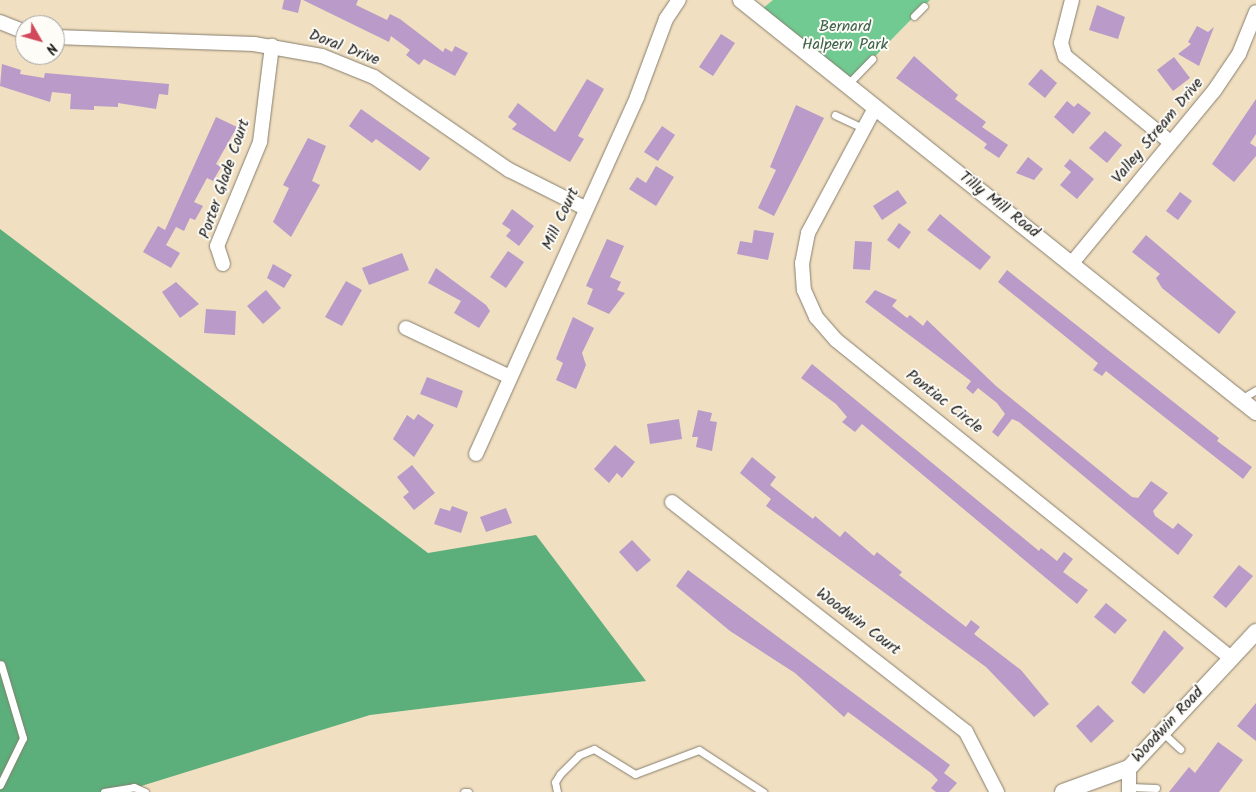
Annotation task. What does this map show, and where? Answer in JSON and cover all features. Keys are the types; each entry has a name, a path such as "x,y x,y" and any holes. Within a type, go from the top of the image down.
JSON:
{"street":[{"name":"Mill Court","path":"476,454 508,376 637,97 666,19 679,0"},
{"name":"Tilly Mill Road","path":"741,0 1256,412"},
{"path":"1072,0 1061,43 1065,56 1170,142"},
{"name":"Valley Stream Drive","path":"1072,263 1239,54 1256,12"},
{"path":"0,22 15,28"},
{"name":"Doral Drive","path":"65,37 272,46 322,56 374,77 509,170 585,208"},
{"name":"Porter Glade Court","path":"223,264 217,246 260,142 272,46"},
{"name":"Pontiac Circle","path":"875,108 808,233 802,263 804,290 816,317 836,340 1231,658"},
{"path":"406,328 508,376"},
{"name":"Woodwin Court","path":"672,502 966,732 998,792"},
{"name":"Woodwin Road","path":"1064,792 1129,768 1256,632"},
{"path":"1129,768 1130,790"}],"lane":[{"path":"914,16 924,6"},
{"path":"848,84 872,59"},
{"path":"835,115 863,128"},
{"path":"1240,400 1256,390"},
{"path":"0,785 23,738 1,664"},
{"path":"1162,732 1180,749"},
{"path":"557,792 555,782 560,774 579,755 594,749 634,774 699,750 763,792"},
{"path":"104,792 134,787 145,792"},
{"path":"1130,790 1156,788"}],"green space":[{"name":"Bernard Halpern Park","path":"773,0 930,0 848,84 757,13"},
{"path":"0,229 428,553 536,535 646,681 370,715 122,792 0,792"}],"building":[{"path":"284,0 301,0 298,13 282,9"},
{"path":"303,0 358,0 356,5 387,20 390,14 400,19 443,52 445,48 452,52 455,46 468,53 455,76 424,59 419,65 406,55 410,50 391,36 389,42"},
{"path":"1097,5 1125,17 1118,39 1089,30"},
{"path":"1197,26 1208,32 1214,27 1199,66 1178,54 1191,44 1188,42"},
{"path":"721,34 735,43 713,76 699,67"},
{"path":"914,56 958,95 955,99 986,122 982,127 1008,145 999,158 984,148 987,144 896,78"},
{"path":"1174,57 1190,78 1173,91 1157,70"},
{"path":"2,64 21,70 20,74 44,78 45,73 169,84 168,95 159,94 156,109 118,103 118,107 94,106 94,110 70,109 71,94 52,92 50,102 0,86"},
{"path":"1041,69 1057,83 1045,98 1028,84"},
{"path":"587,79 604,89 578,136 584,139 570,162 512,129 517,124 508,117 518,103 555,132"},
{"path":"1256,99 1256,134 1250,143 1256,147 1256,156 1234,182 1212,164"},
{"path":"1067,101 1074,107 1078,103 1091,113 1073,134 1054,117"},
{"path":"796,105 824,118 774,216 758,208 776,170 770,167"},
{"path":"361,109 430,158 420,171 376,139 372,143 349,126"},
{"path":"216,117 237,127 216,164 221,167 213,181 207,178 194,202 203,206 195,220 190,218 184,231 176,227 166,245 180,253 171,268 143,252 158,226 165,230"},
{"path":"662,126 675,135 658,161 644,152"},
{"path":"1105,131 1122,145 1107,163 1089,148"},
{"path":"308,138 326,146 312,181 320,185 291,237 273,222 289,188 283,185"},
{"path":"1028,157 1043,169 1034,180 1016,173"},
{"path":"1070,159 1094,179 1077,199 1060,185 1071,172 1064,166"},
{"path":"656,166 674,177 656,206 629,189 637,177 646,183"},
{"path":"898,190 907,203 882,220 873,206"},
{"path":"1180,192 1192,201 1178,220 1166,211"},
{"path":"512,209 534,226 519,246 506,236 511,230 502,224"},
{"path":"940,214 991,257 980,270 927,230"},
{"path":"899,223 911,232 899,249 887,240"},
{"path":"754,230 774,233 768,260 737,254 740,241 752,243"},
{"path":"1146,235 1236,312 1219,334 1162,288 1156,278 1160,274 1132,252"},
{"path":"607,239 624,246 610,277 621,282 617,290 625,293 609,314 587,304 593,289 586,286"},
{"path":"855,241 872,242 870,270 853,269"},
{"path":"508,251 524,262 506,288 490,277"},
{"path":"402,253 409,270 369,285 362,268"},
{"path":"273,264 292,275 284,288 267,278"},
{"path":"436,268 486,305 490,311 479,328 454,313 461,301 428,283"},
{"path":"1007,270 1219,438 1217,441 1252,467 1243,479 1106,371 1102,376 1093,370 1098,363 998,282"},
{"path":"346,281 362,290 342,326 325,317"},
{"path":"176,282 199,304 180,318 162,292"},
{"path":"266,290 281,308 263,324 247,306"},
{"path":"875,290 897,300 892,306 907,318 910,315 923,326 927,320 996,386 1132,497 1138,498 1151,481 1168,493 1153,511 1155,516 1173,529 1178,523 1193,535 1178,555 1019,422 1012,419 998,437 992,432 1005,414 997,403 978,388 973,394 966,388 971,381 865,302"},
{"path":"206,309 236,311 235,335 204,333"},
{"path":"573,317 594,328 582,353 586,365 576,389 556,380 563,363 556,359"},
{"path":"812,364 1039,551 1041,548 1057,561 1064,552 1073,559 1063,572 1088,590 1077,604 862,424 855,432 842,422 847,417 836,404 801,378"},
{"path":"427,377 463,391 457,408 420,394"},
{"path":"698,410 712,413 710,421 717,422 712,451 696,447 698,437 692,437"},
{"path":"418,414 434,425 414,457 393,439 407,415 414,420"},
{"path":"679,419 682,439 650,444 647,424"},
{"path":"615,445 635,462 622,478 617,473 609,483 594,469"},
{"path":"752,457 776,477 770,485 813,519 815,516 840,537 845,531 874,556 877,552 902,572 899,575 966,627 971,620 980,627 974,634 1021,670 1049,704 1034,717 986,667 766,506 771,499 740,473"},
{"path":"412,465 435,493 414,510 403,497 409,492 397,477"},
{"path":"452,506 468,512 461,533 434,524 440,508 450,511"},
{"path":"506,508 512,523 486,532 480,517"},
{"path":"632,540 651,560 637,572 619,552"},
{"path":"1239,565 1253,576 1226,608 1213,597"},
{"path":"688,570 950,765 944,773 957,783 949,792 936,792 931,788 938,780 931,773 848,712 844,717 795,673 730,631 676,586"},
{"path":"1106,603 1127,620 1115,634 1094,617"},
{"path":"1164,630 1184,648 1144,694 1131,683"},
{"path":"1256,703 1256,741 1237,726"},
{"path":"1098,705 1114,721 1091,743 1076,726"},
{"path":"1218,742 1243,760 1219,792 1169,792 1189,767 1195,773"}]}
